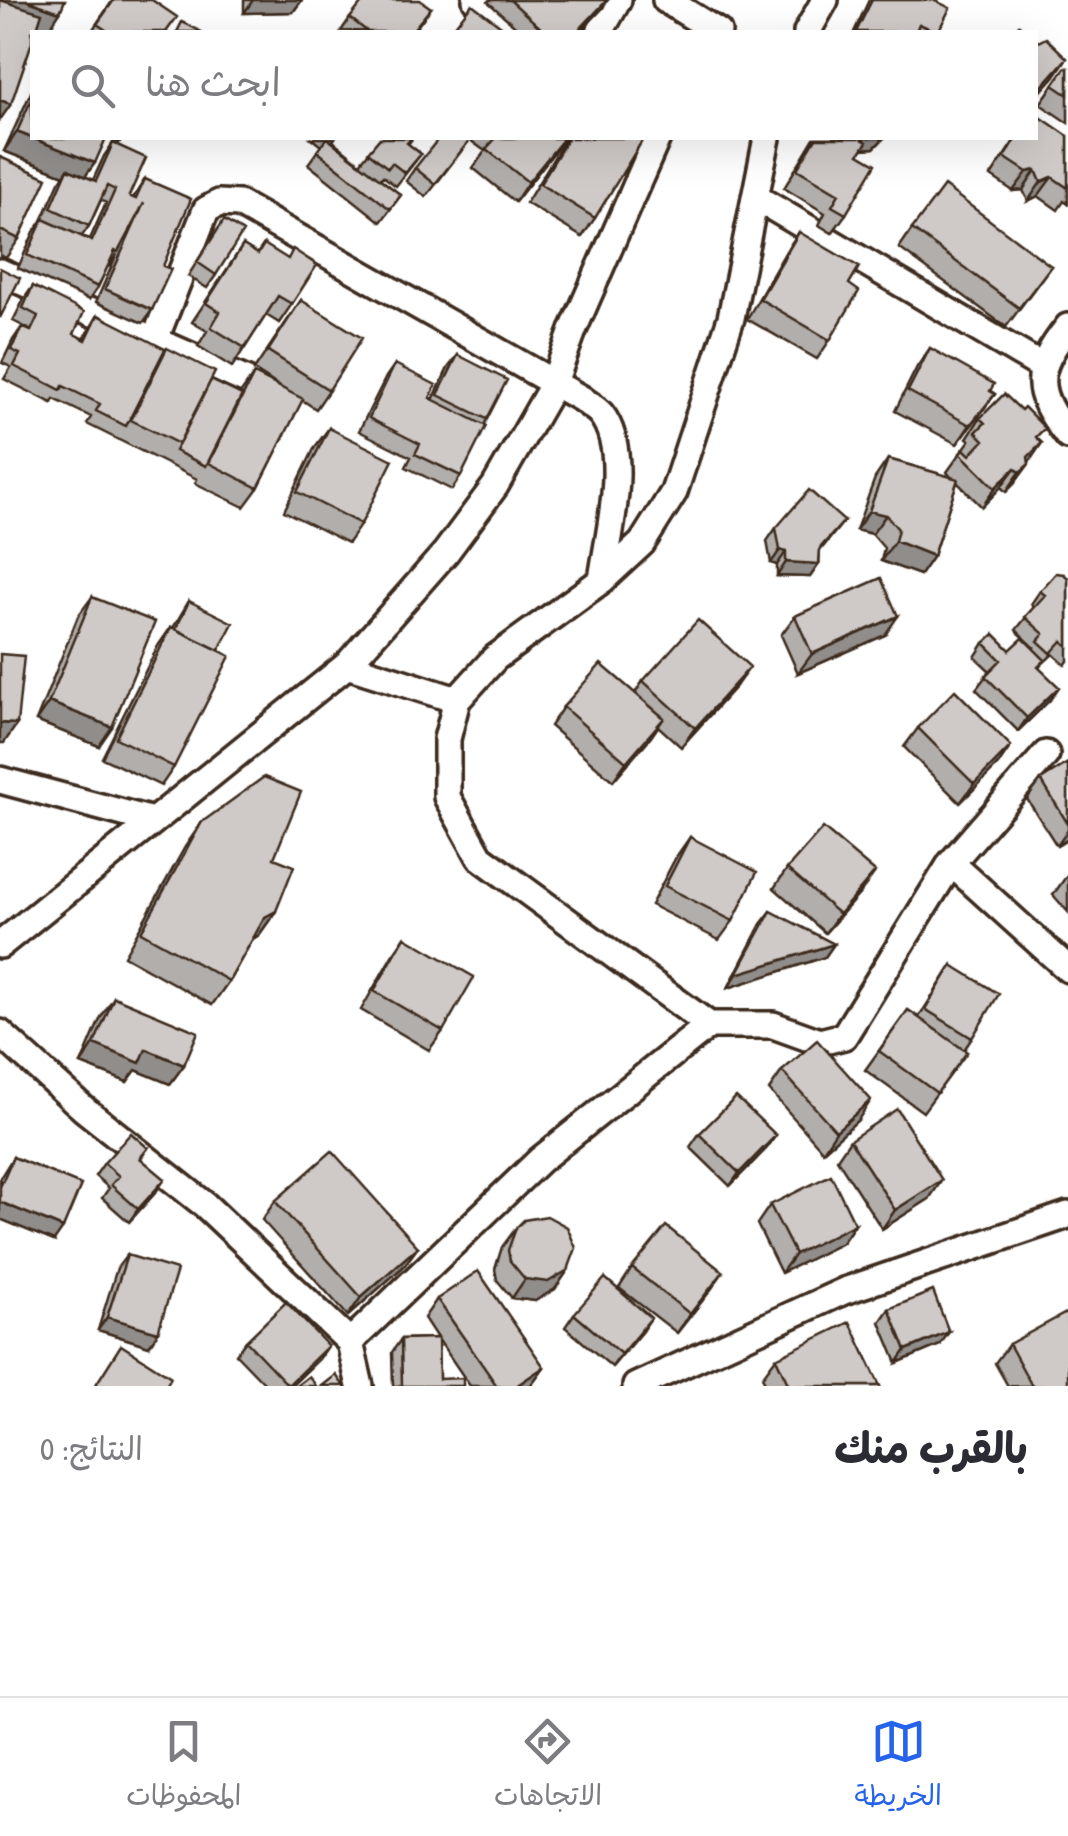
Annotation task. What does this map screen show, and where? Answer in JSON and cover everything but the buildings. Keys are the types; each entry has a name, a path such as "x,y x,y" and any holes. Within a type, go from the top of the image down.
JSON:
{"street":[{"path":"476,0 508,30"},
{"path":"601,30 618,0"},
{"path":"666,0 709,22"},
{"path":"808,30 825,0"},
{"path":"0,945 347,666 446,552 495,486 553,385 655,140"},
{"path":"767,140 731,318 674,492 642,543 602,580 495,658 457,700 446,740 447,797 480,857 709,1025 773,1025 820,1042 844,1036 950,864 1046,754"},
{"path":"755,197 1042,366"},
{"path":"156,339 206,210 219,203 238,204 601,414 613,440 617,468 602,580"},
{"path":"0,272 247,381"},
{"path":"1068,326 1042,366 1043,394 1051,414 1068,436"},
{"path":"347,666 457,700"},
{"path":"0,780 152,821"},
{"path":"950,864 1068,969"},
{"path":"350,1342 540,1160 709,1025"},
{"path":"0,1033 84,1109 206,1205 350,1342 360,1386"},
{"path":"636,1386 844,1292 1068,1214"}]}
